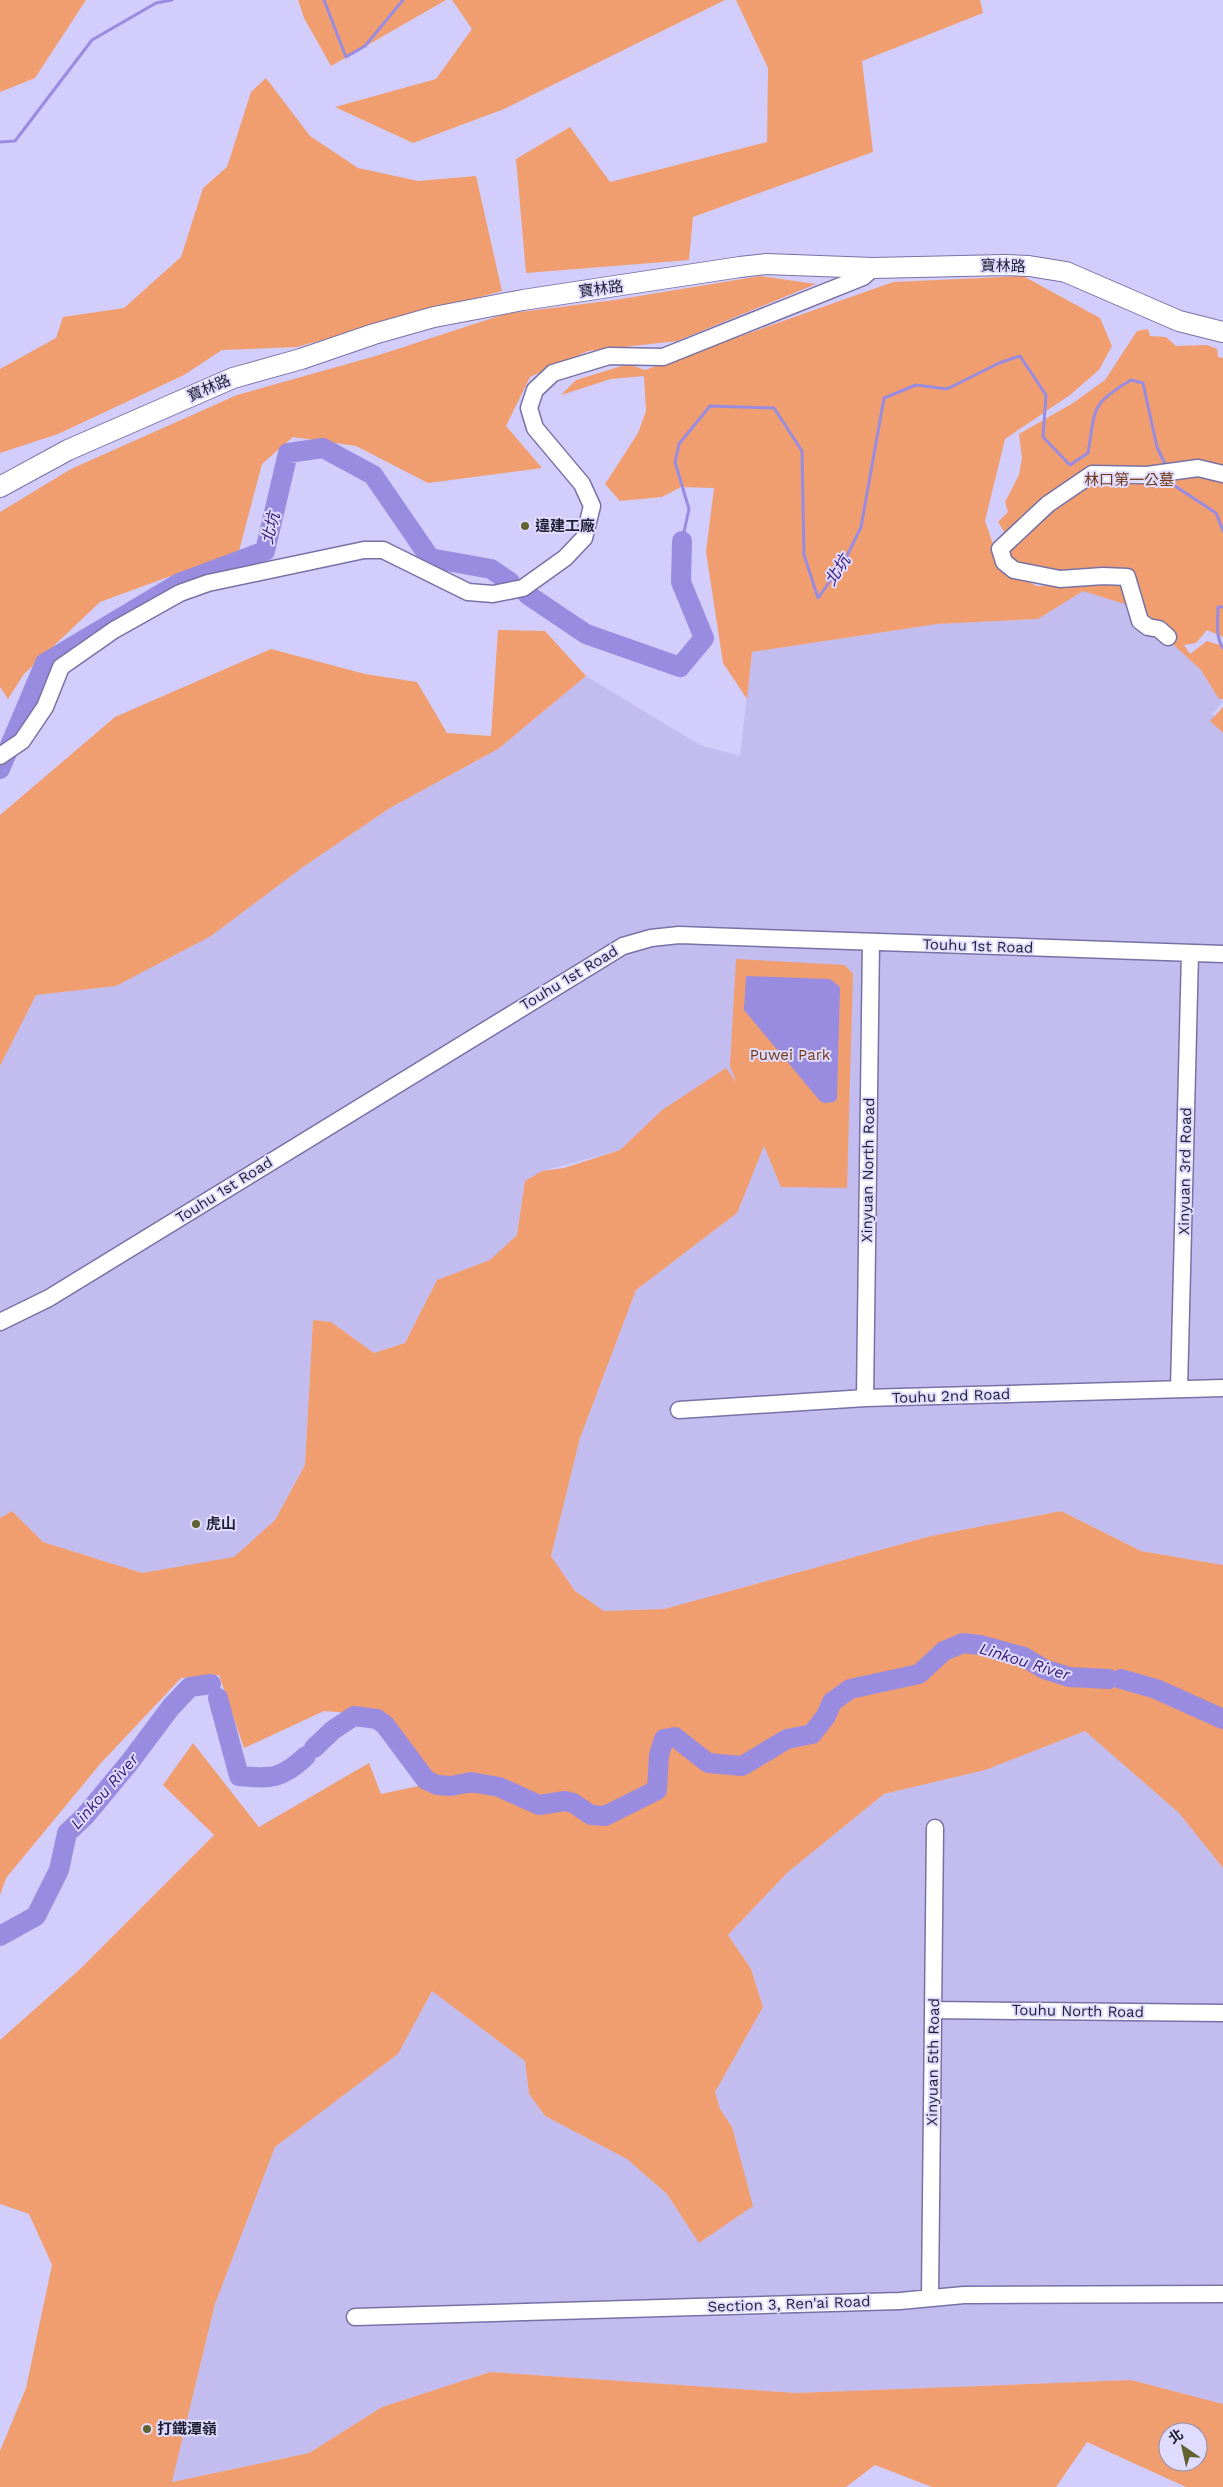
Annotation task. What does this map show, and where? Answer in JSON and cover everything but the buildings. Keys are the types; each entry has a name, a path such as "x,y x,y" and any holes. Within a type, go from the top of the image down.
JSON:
{"main road":[{"name":"寶林路","path":"0,487 68,450 233,378 434,317 523,300 740,267 766,264 873,268 1004,264 1066,272 1179,321 1223,332"}],"street":[{"path":"0,756 22,741 45,707 61,667 114,630 180,593 208,583 364,550 383,550 468,592 493,594 524,588 566,558 584,538 592,506 582,484 535,428 529,408 535,390 541,384 553,373 609,356 663,357 863,277 873,268"},
{"path":"1168,637 1159,629 1148,627 1140,621 1126,577 1060,579 1014,570 1004,562 1000,549 1048,504 1092,474 1147,474 1198,468 1223,474"},
{"name":"Touhu 1st Road","path":"0,1322 49,1298 622,946 651,938 680,936 1223,954"},
{"name":"Xinyuan North Road","path":"866,1398 871,942"},
{"name":"Xinyuan 3rd Road","path":"1179,1389 1190,953"},
{"name":"Touhu 2nd Road","path":"679,1410 866,1398 1223,1388"},
{"name":"Xinyuan 5th Road","path":"930,2297 935,1828"},
{"name":"Touhu North Road","path":"933,2010 1223,2013"},
{"name":"Section 3, Ren'ai Road","path":"354,2316 900,2301 964,2295 1223,2294"}],"shaded area":[{"path":"1136,576 1223,702 1212,714 1223,729 1223,1565 1141,1551 1061,1511 931,1536 664,1609 603,1611 575,1591 551,1556 580,1438 636,1290 737,1213 662,1110 620,1150 542,1171 525,1181 517,1235 490,1260 437,1280 405,1343 374,1353 331,1322 313,1320 305,1465 275,1520 234,1558 142,1573 43,1542 12,1511 0,1518 0,1066 35,995 116,986 303,867 390,808 498,749 586,676 700,745 740,756 752,652 937,624 1038,619 1083,590"},
{"path":"746,976 830,979 840,987 837,1099 834,1102 824,1103 820,1101 744,1010"},
{"path":"1085,1731 1179,1813 1223,1868 1223,2404 1131,2380 796,2393 490,2372 382,2407 309,2453 172,2482 215,2304 275,2147 398,2054 432,1991 525,2061 529,2094 545,2116 627,2159 667,2194 699,2242 732,2127 720,2109 715,2092 763,2007 751,1969 728,1935 788,1872 884,1794 985,1770"}],"green space":[{"path":"0,0 86,0 35,78 0,92"},
{"path":"298,0 446,0 331,66 304,18"},
{"path":"452,0 725,0 504,109 413,143 335,107 436,79 472,29"},
{"path":"736,0 980,0 983,13 862,61 873,152 693,217 689,260 526,273 516,159 570,127 610,182 767,142 768,68"},
{"path":"266,78 310,136 358,168 418,181 476,176 502,291 297,347 222,350 184,375 58,434 0,453 0,369 56,338 63,317 124,308 181,257 203,188 227,167 251,92"},
{"path":"760,276 816,284 677,341 588,351 530,377 506,426 542,468 428,483 356,446 293,437 262,464 239,551 100,602 24,674 8,699 0,687 0,512 71,469 237,395 379,355 505,314 615,300"},
{"name":"林口第一公墓","path":"1023,276 1100,318 1112,346 1099,370 1070,395 1005,439 985,521 1000,564 1036,586 1112,585 1122,581 1021,571 1010,559 1008,538 998,522 1008,512 1005,502 1019,475 1022,458 1019,434 1073,403 1105,380 1137,331 1148,329 1150,336 1166,337 1176,346 1207,345 1217,349 1218,357 1223,358 1223,637 1207,630 1196,643 1184,645 1190,654 1207,641 1223,646 1223,699 1219,699 1201,670 1131,606 1083,591 1038,619 937,624 752,652 747,699 723,663 706,552 714,488 681,487 662,497 620,501 605,484 638,433 646,411 644,376 611,379 561,395 576,380 628,364 645,370 893,282"},
{"path":"498,630 545,631 586,676 498,749 390,808 303,867 211,936 116,986 36,995 0,1066 0,815 115,717 271,649 365,674 417,682 447,733 491,736"},
{"path":"1223,707 1223,733 1210,721"},
{"name":"Puwei Park","path":"736,959 845,965 853,974 847,1188 781,1187 764,1146 737,1213 636,1290 580,1438 551,1556 575,1591 604,1611 664,1609 931,1536 1061,1511 1141,1551 1223,1565 1223,1868 1179,1813 1085,1731 985,1770 884,1794 788,1872 728,1935 751,1969 763,2007 715,2092 720,2109 732,2127 753,2206 699,2243 667,2194 627,2159 545,2116 529,2094 525,2061 432,1991 398,2054 275,2147 215,2304 172,2482 309,2453 382,2407 490,2372 796,2393 1131,2380 1223,2404 1223,2487 1186,2487 1087,2442 1056,2487 932,2487 875,2465 846,2487 0,2487 0,2451 26,2388 52,2265 29,2214 0,2204 0,2040 79,1970 214,1835 163,1785 193,1743 259,1827 369,1763 381,1794 419,1786 387,1716 324,1711 244,1748 219,1675 181,1678 101,1763 6,1878 0,1895 0,1518 12,1511 43,1542 142,1573 234,1557 275,1520 305,1465 313,1320 331,1322 374,1353 405,1343 437,1280 490,1260 517,1235 525,1181 542,1171 564,1168 620,1150 662,1110 726,1068 736,1082 730,1066"}],"waterway":[{"path":"0,142 15,141 92,40 156,3 172,0"},
{"path":"324,0 346,57 365,46 403,0"},
{"name":"北坑","path":"682,541 689,509 675,462 679,444 710,406 774,408 802,451 804,555 818,598 845,560 861,527 884,398 916,385 947,389 999,363 1020,356 1046,395 1043,437 1070,465 1088,453 1094,417 1101,402 1117,388 1131,380 1143,383 1157,447 1166,466"},
{"name":"北坑","path":"0,769 45,663 179,583 265,551 288,453 323,448 373,475 430,558 491,569 510,582"},
{"name":"北坑","path":"1170,476 1175,486 1216,513 1223,531"},
{"name":"北坑","path":"528,595 586,634 680,667 704,638 681,582 682,541"},
{"name":"北坑","path":"1223,607 1218,607 1217,623 1220,644 1223,648"},
{"name":"Linkou River","path":"314,1748 333,1730 354,1716 377,1719 385,1725 426,1780 437,1785 451,1786 471,1782 499,1787 539,1805 565,1801 573,1803 591,1815 605,1816 657,1790 659,1755 664,1739 675,1737 708,1763 742,1766 787,1739 812,1734 826,1716 832,1702 850,1689 919,1674 944,1651 963,1643 980,1645 1024,1657 1044,1669 1069,1677 1109,1679"},
{"name":"Linkou River","path":"1121,1679 1156,1689 1223,1719"},
{"name":"Linkou River","path":"0,1936 36,1916 59,1870 67,1833 85,1816 129,1763 171,1707 190,1687 211,1684"},
{"name":"Linkou River","path":"218,1698 239,1776 276,1776 298,1764 306,1756"}],"place":[{"name":"違建工廠","path":"525,526"},
{"name":"虎山","path":"196,1524"},
{"name":"打鐵潭嶺","path":"147,2429"}]}
